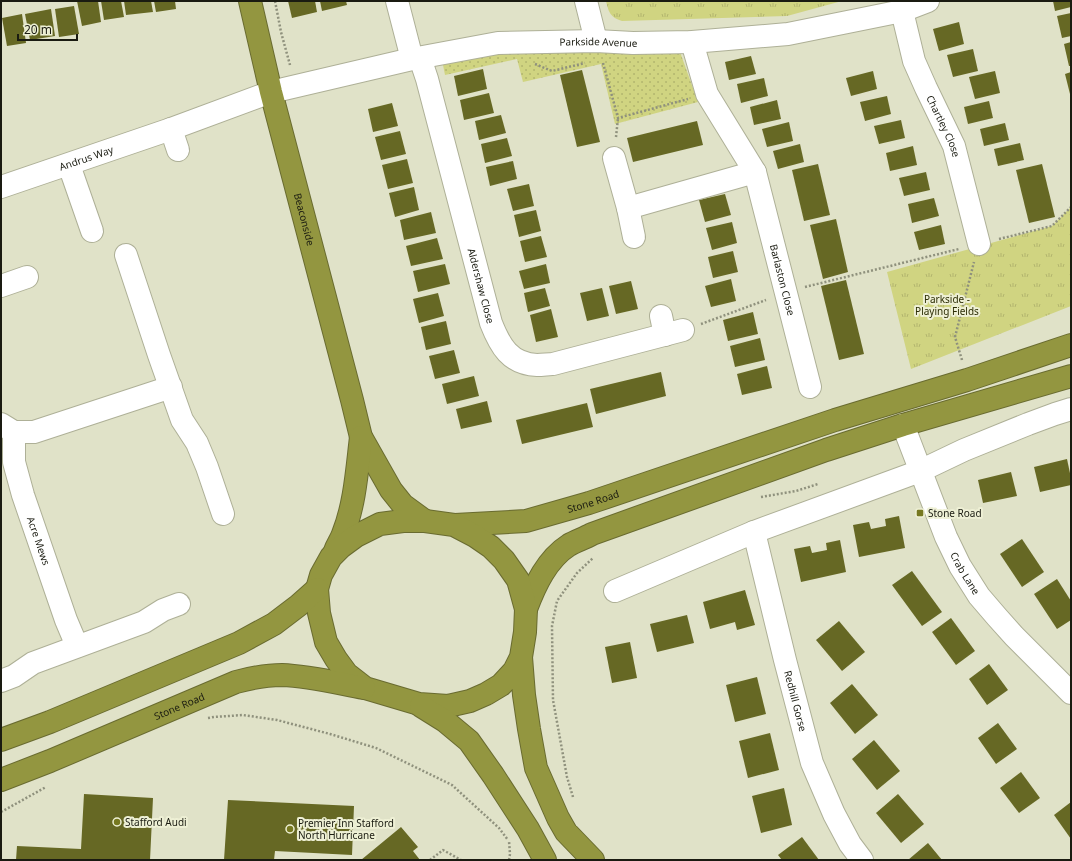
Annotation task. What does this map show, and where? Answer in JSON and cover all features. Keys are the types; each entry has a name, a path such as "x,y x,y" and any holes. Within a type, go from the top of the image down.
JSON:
{"highway":[{"name":"Beaconside","path":"250,1 271,92 361,437 390,490 403,505 425,521"},
{"name":"Stone Road","path":"454,525 526,521 589,503 835,420 967,380 1071,345"},
{"path":"526,609 543,573 556,555 570,545 592,534 818,453 903,425 1071,376"},
{"name":"Beaconside","path":"317,589 321,575 342,536 349,517 361,437"},
{"path":"331,557 341,547 356,536 380,524 404,521 425,521 454,525 475,536 491,547 504,560 518,580 526,609 525,632 521,657 528,729 536,768 558,818 566,832 592,860"},
{"path":"317,589 319,613 326,642 347,674 365,688 419,704 448,706 470,702 501,685 514,671 521,657"},
{"path":"1,740 50,722 239,643 274,624 317,589"},
{"name":"Stone Road","path":"1,780 50,761 236,682 258,677 282,675 365,688"},
{"path":"419,704 445,720 469,741 528,829 544,860"}],"street":[{"name":"Aldershaw Close","path":"397,1 416,59 427,79 491,323 497,338 506,352 518,361 536,365 553,364 670,327"},
{"path":"586,1 599,50"},
{"name":"Parkside Avenue","path":"271,92 416,59 498,43 599,50 633,42 692,42 788,34 877,8 902,11 928,1"},
{"name":"Chartley Close","path":"902,11 914,61 954,146 979,244"},
{"name":"Barlaston Close","path":"692,42 707,94 755,172 810,387"},
{"name":"Andrus Way","path":"1,187 69,165 271,92"},
{"path":"171,129 178,150"},
{"path":"614,158 628,208 634,237"},
{"path":"69,165 92,231"},
{"path":"628,208 755,172"},
{"path":"126,255 182,420 197,443 215,464 223,514"},
{"path":"1,286 27,277"},
{"name":"Acre Mews","path":"76,646 23,495 14,462 8,428 34,432 171,387"},
{"path":"615,591 754,532 920,470 964,450 1071,409"},
{"name":"Crab Lane","path":"903,425 946,537 960,566 979,596 1014,636 1071,693"},
{"name":"Redhill Gorse","path":"754,532 783,653 812,763 834,814 850,844 862,860"},
{"path":"1,681 14,676 33,663 144,622 162,610 179,604"}],"path":[{"path":"275,1 281,32 290,65"},
{"path":"599,50 618,118 707,94"},
{"path":"531,62 552,71 588,63"},
{"path":"670,327 798,289 1052,226 1071,207"},
{"path":"967,380 955,337 979,244"},
{"path":"207,718 243,715 277,720 376,748 452,785 499,828 509,841 509,860"},
{"path":"1,812 49,785"},
{"path":"509,841 513,839"},
{"path":"430,860 443,850 461,860"}],"green space":[{"path":"606,1 842,1 787,16 622,21 615,18 611,14"},
{"path":"485,49 680,52 698,102 615,124 601,64 523,82 517,59 445,75 442,60"},
{"name":"Parkside - Playing Fields","path":"1071,207 1071,306 911,369 887,272 1052,226"}],"building":[{"path":"77,1 98,1 101,22 82,26"},
{"path":"101,1 121,1 124,17 104,20"},
{"path":"124,1 151,1 153,12 126,15"},
{"path":"154,1 175,1 176,9 156,12"},
{"path":"288,1 315,1 317,12 292,18"},
{"path":"320,1 346,1 347,5 322,11"},
{"path":"1053,1 1071,1 1071,7 1055,11"},
{"path":"74,6 79,34 59,37 55,9"},
{"path":"51,9 55,36 30,40 25,14"},
{"path":"1071,13 1071,36 1062,38 1057,16"},
{"path":"22,14 26,43 7,46 2,18"},
{"path":"959,22 964,44 939,51 933,29"},
{"path":"1071,42 1071,66 1069,66 1064,44"},
{"path":"973,49 978,71 953,77 947,55"},
{"path":"751,56 756,74 729,80 725,62"},
{"path":"483,69 487,89 458,96 454,76"},
{"path":"582,70 600,142 577,147 560,75"},
{"path":"873,71 877,89 851,96 846,78"},
{"path":"995,71 1000,93 975,99 969,77"},
{"path":"1071,72 1071,94 1070,94 1065,74"},
{"path":"764,78 768,96 741,103 737,84"},
{"path":"489,93 494,113 464,120 460,100"},
{"path":"887,96 891,114 865,121 860,102"},
{"path":"777,100 781,119 754,125 750,107"},
{"path":"989,101 993,118 968,124 964,107"},
{"path":"392,103 398,126 373,132 368,109"},
{"path":"501,115 506,133 479,140 475,121"},
{"path":"901,120 905,138 879,144 874,126"},
{"path":"697,121 703,145 633,162 627,138"},
{"path":"789,122 793,141 767,147 762,129"},
{"path":"1005,123 1009,140 984,146 980,129"},
{"path":"400,131 406,154 381,160 375,137"},
{"path":"507,138 512,156 485,163 481,144"},
{"path":"1020,143 1024,160 998,166 994,149"},
{"path":"800,144 804,162 778,169 773,151"},
{"path":"913,146 917,165 890,171 886,153"},
{"path":"407,159 413,183 388,189 382,165"},
{"path":"513,161 517,179 490,186 486,167"},
{"path":"818,164 830,215 804,221 792,170"},
{"path":"1042,164 1055,217 1029,223 1016,170"},
{"path":"926,172 930,190 904,196 899,178"},
{"path":"529,184 534,206 513,211 507,189"},
{"path":"414,187 419,210 395,217 389,193"},
{"path":"725,194 731,215 705,222 699,200"},
{"path":"934,198 939,216 912,223 908,204"},
{"path":"536,210 541,231 519,237 514,215"},
{"path":"431,212 436,233 404,240 400,220"},
{"path":"836,219 848,272 823,279 810,225"},
{"path":"732,222 737,243 712,250 706,228"},
{"path":"941,225 945,244 919,250 914,232"},
{"path":"541,236 547,257 525,262 520,241"},
{"path":"437,238 443,259 411,266 406,246"},
{"path":"733,251 738,272 713,278 708,257"},
{"path":"445,264 450,284 418,292 413,271"},
{"path":"546,264 550,283 524,289 519,271"},
{"path":"731,279 736,301 711,307 705,286"},
{"path":"846,280 864,354 839,360 821,286"},
{"path":"631,281 638,309 616,314 609,286"},
{"path":"545,288 550,306 528,312 524,293"},
{"path":"602,288 609,316 587,321 580,293"},
{"path":"438,293 444,316 419,323 413,299"},
{"path":"551,309 558,337 536,342 530,315"},
{"path":"753,312 758,334 728,341 723,320"},
{"path":"446,321 451,344 426,350 421,327"},
{"path":"760,338 765,360 735,367 730,346"},
{"path":"454,350 460,373 435,379 429,356"},
{"path":"767,366 772,388 742,395 737,374"},
{"path":"661,372 666,396 596,414 590,389"},
{"path":"474,376 479,396 447,404 442,384"},
{"path":"487,401 492,422 461,429 456,409"},
{"path":"587,403 593,427 522,444 516,420"},
{"path":"1067,459 1071,485 1040,492 1034,467"},
{"path":"1011,472 1017,496 983,503 978,480"},
{"path":"899,516 905,548 859,557 853,525 869,522 871,529 886,526 885,519"},
{"path":"1022,539 1044,572 1022,587 1000,554"},
{"path":"840,540 846,572 801,582 794,549 810,546 812,553 827,550 826,543"},
{"path":"912,571 942,612 922,626 892,585"},
{"path":"1057,579 1071,601 1071,620 1057,629 1034,594"},
{"path":"745,590 755,625 737,630 735,622 710,629 703,602"},
{"path":"687,615 694,643 657,652 650,624"},
{"path":"951,618 975,651 956,665 932,632"},
{"path":"839,621 865,652 842,671 816,640"},
{"path":"630,642 637,678 612,683 605,647"},
{"path":"989,664 1008,690 987,705 969,679"},
{"path":"757,677 766,714 735,722 726,685"},
{"path":"852,684 878,715 855,734 830,703"},
{"path":"998,723 1017,749 996,764 978,738"},
{"path":"770,733 779,770 748,778 739,741"},
{"path":"874,740 900,771 877,790 852,759"},
{"path":"1021,772 1040,798 1019,813 1000,788"},
{"path":"784,788 792,825 761,833 752,796"},
{"name":"Stafford Audi","path":"84,794 153,798 150,860 16,860 17,846 81,849"},
{"path":"898,794 924,824 901,843 876,813"},
{"name":"Premier Inn Stafford North Hurricane","path":"228,800 354,806 352,855 275,851 274,860 224,860"},
{"path":"1071,802 1071,839 1054,815"},
{"path":"401,827 418,847 413,851 420,860 361,860"},
{"path":"802,837 819,860 782,860 778,855"},
{"path":"928,843 942,860 908,860"}],"place":[{"name":"Stone Road","path":"920,513"},
{"name":"Stafford Audi","path":"117,822"},
{"name":"Premier Inn Stafford North Hurricane","path":"290,829"}]}
